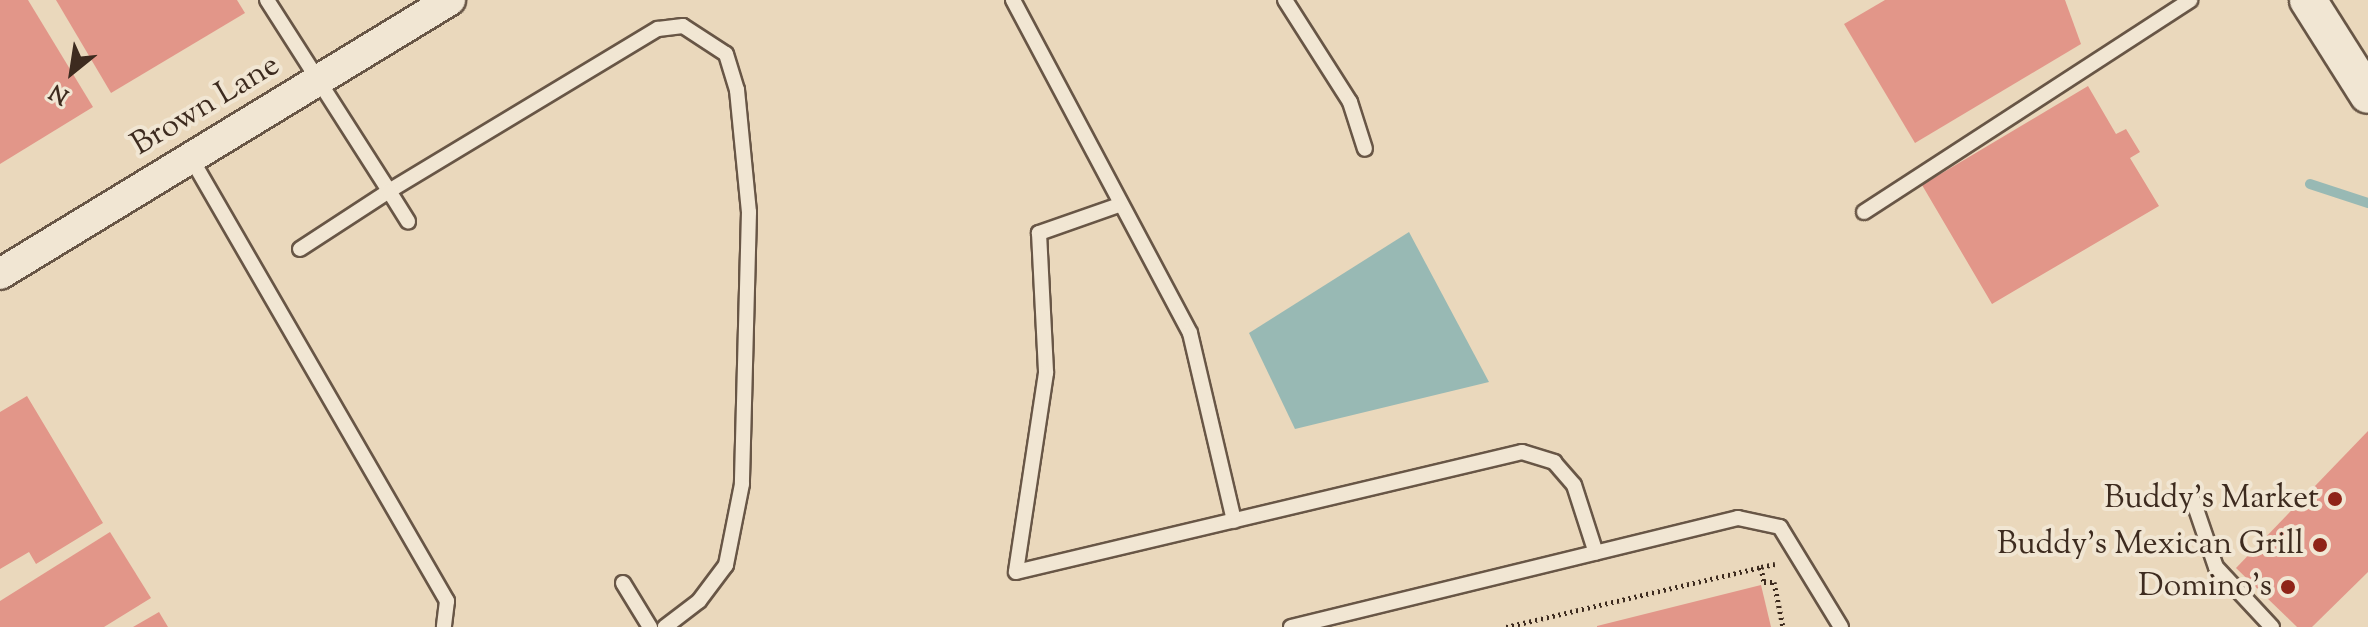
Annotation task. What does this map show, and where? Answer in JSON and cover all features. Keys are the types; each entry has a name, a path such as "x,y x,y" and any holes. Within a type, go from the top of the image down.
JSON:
{"street":[{"name":"Brown Lane","path":"0,274 450,0"},
{"path":"2308,0 2368,95"}],"lane":[{"path":"267,0 316,82 408,222"},
{"path":"1013,0 1119,205 1190,333 1234,521"},
{"path":"1285,0 1350,102 1365,149"},
{"path":"1864,212 2190,0"},
{"path":"300,249 389,191 658,29 683,26 726,54 737,90 749,212 742,484 726,565 699,601 665,627"},
{"path":"191,158 447,601 444,627"},
{"path":"1119,205 1039,233 1046,373 1016,572 1522,452 1554,462 1574,485 1596,553"},
{"path":"2193,500 2216,567 2272,627"},
{"path":"1291,627 1596,553 1761,519 1780,527 1841,627"},
{"path":"623,583 650,627"}],"path":[{"path":"1506,627 1774,563 1783,576"},
{"path":"1761,567 1764,582 1774,582 1783,627"}],"water":[{"path":"1409,232 1489,382 1295,429 1249,333"}],"building":[{"path":"0,0 28,0 93,107 0,164"},
{"path":"56,0 237,0 245,13 111,93"},
{"path":"1885,0 2065,0 2081,44 1915,143 1844,24"},
{"path":"2088,86 2116,134 2126,129 2140,152 2130,158 2159,206 1992,304 1922,185"},
{"path":"27,396 103,523 36,564 29,552 0,569 0,412"},
{"name":"Buddy's Market","path":"2368,431 2368,572 2312,627 2297,627 2236,568"},
{"path":"110,532 151,598 104,627 0,627 0,601"},
{"path":"1761,585 1771,627 1597,627 1597,626"},
{"path":"159,612 168,627 133,627"}],"waterway":[{"path":"2310,184 2368,203"}],"place":[{"name":"Buddy's Market","path":"2335,499"},
{"name":"Buddy's Mexican Grill","path":"2320,545"},
{"name":"Domino's","path":"2288,587"}]}
